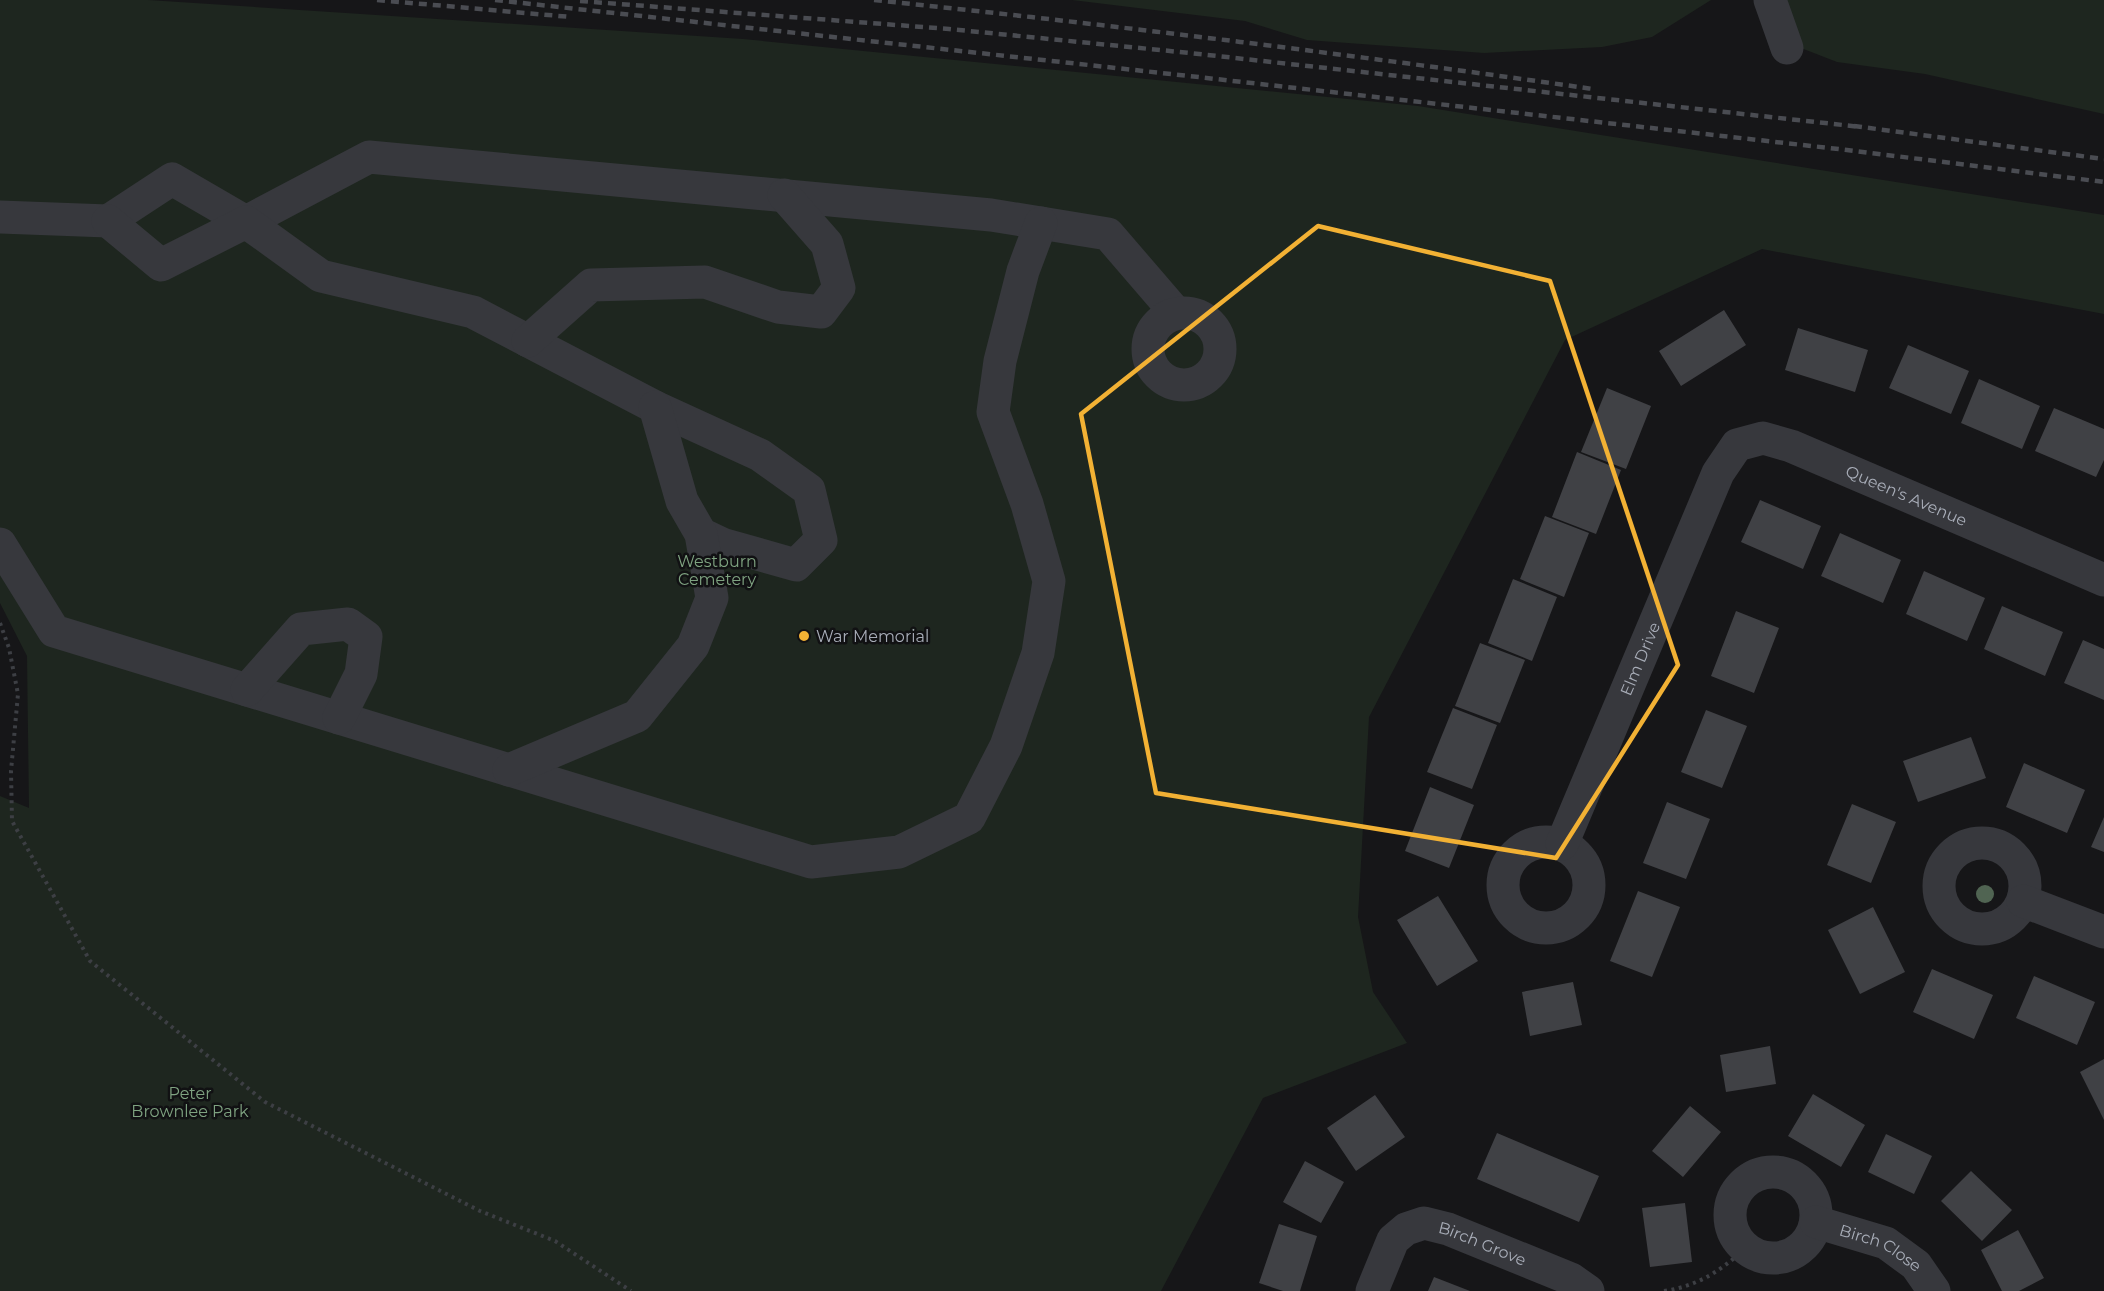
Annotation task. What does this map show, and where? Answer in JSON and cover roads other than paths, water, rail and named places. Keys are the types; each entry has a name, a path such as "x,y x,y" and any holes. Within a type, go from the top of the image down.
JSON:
{"street":[{"path":"1770,0 1787,48"},
{"path":"0,217 108,222 161,265 369,158 991,214 1108,234 1176,313"},
{"path":"108,222 172,179 246,222 321,276 473,312 655,407 759,455 810,490 821,540 796,565 722,544 701,534"},
{"path":"528,341 591,285 705,282 778,307 820,312 839,288 827,244 784,195"},
{"path":"0,544 54,631 811,862 899,852 969,818 1006,746 1038,653 1049,581 1027,504 993,412 1000,361 1023,271 1041,223"},
{"path":"508,770 636,716 693,646 712,598 701,534 682,501 655,407"},
{"name":"Queen's Avenue","path":"1718,473 1737,445 1763,438 1791,446 2104,580"},
{"name":"Elm Drive","path":"1562,844 1718,473"},
{"path":"247,690 302,630 348,624 366,638 362,674 339,718"},
{"path":"2023,901 2104,932"},
{"name":"Birch Close","path":"1775,1171 1793,1176 1807,1188 1815,1204 1816,1222 1809,1239 1796,1252 1779,1259 1761,1257 1745,1249 1733,1235 1729,1217 1732,1199 1742,1184 1757,1174 1775,1171"},
{"name":"Birch Close","path":"1816,1222 1886,1242 1916,1265 1934,1291"},
{"name":"Birch Grove","path":"1372,1291 1393,1240 1406,1228 1424,1223 1448,1229 1571,1279 1588,1291"}],"railway":[{"path":"377,0 571,17"},
{"path":"495,0 1847,150 2104,182"},
{"path":"874,0 1234,41 1593,89"},
{"path":"580,1 949,29 1190,53 1861,127"},
{"path":"1854,126 2104,159"}],"place":[{"name":"War Memorial","path":"804,636"}],"park label":[{"name":"Westburn Cemetery","path":"717,570"},
{"name":"Peter Brownlee Park","path":"190,1102"}]}
